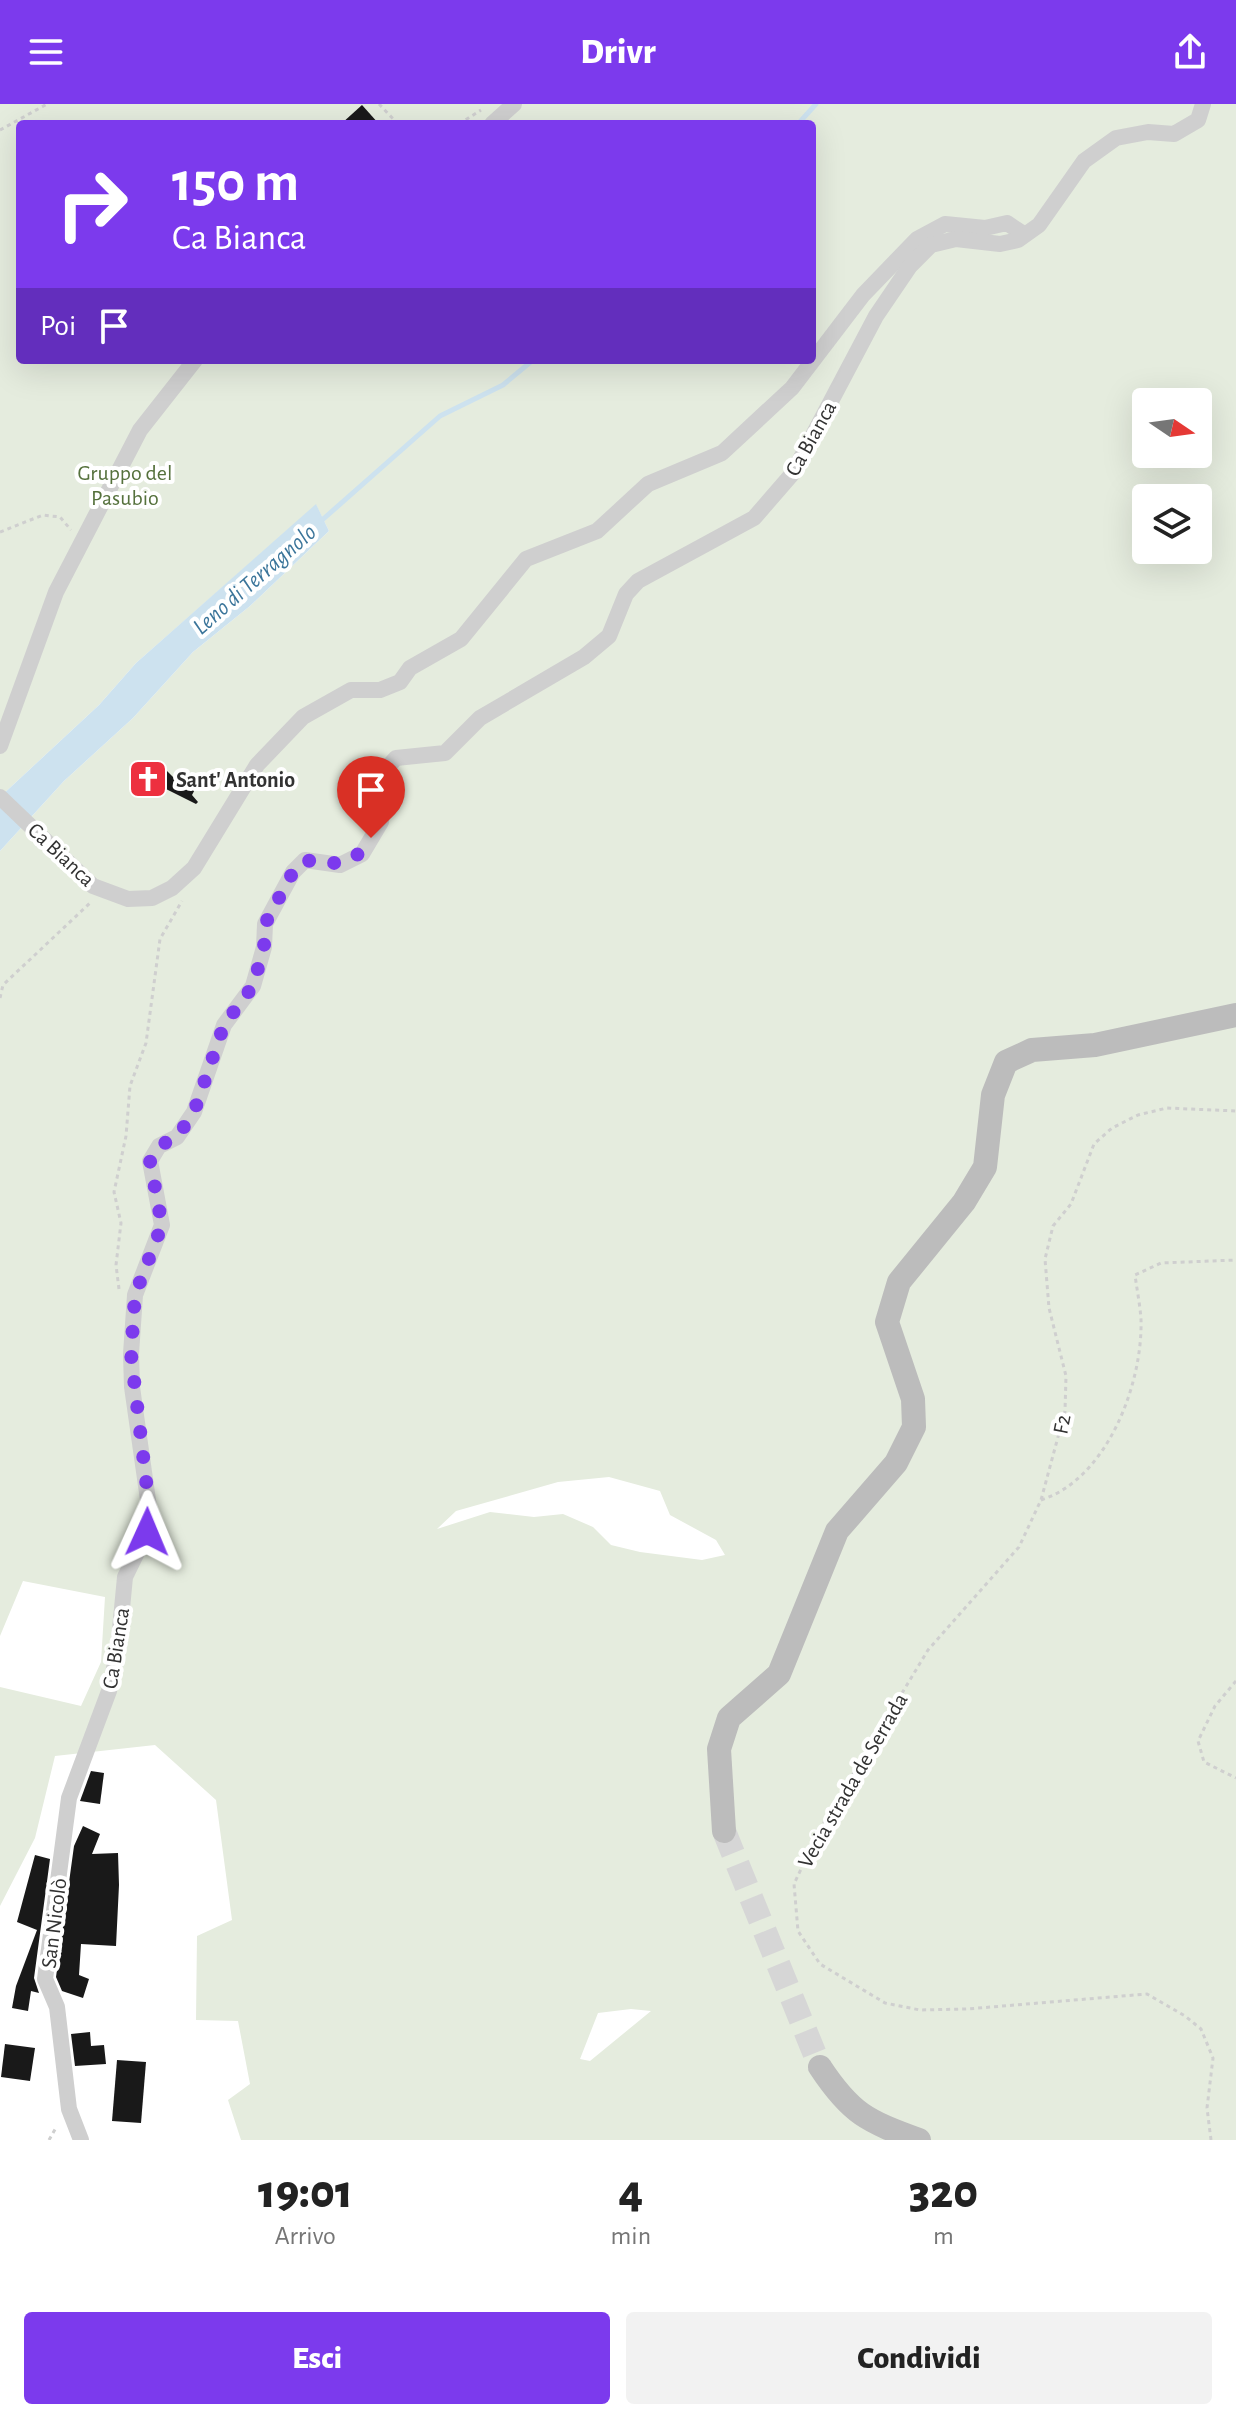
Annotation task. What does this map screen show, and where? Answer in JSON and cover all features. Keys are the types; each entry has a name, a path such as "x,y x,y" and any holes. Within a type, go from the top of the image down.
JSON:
{"main road":[{"path":"724,1831 719,1749 729,1718 779,1674 837,1531 896,1463 914,1427 913,1399 887,1322 899,1282 964,1202 985,1167 993,1095 1006,1062 1032,1050 1095,1045 1236,1015"},
{"path":"820,2067 843,2102 874,2124 919,2140"}],"street":[{"path":"496,120 514,104"},
{"path":"1022,233 1039,225 1084,161 1116,138 1148,132 1174,134 1198,120 1203,104"},
{"name":"Ca Bianca","path":"85,1752 109,1691 118,1650 125,1577 147,1532 150,1514 132,1387 131,1346 135,1295 162,1225 150,1161 159,1146 177,1137 194,1112 224,1025 253,986 264,947 265,924 293,872 305,860 340,865 362,854 381,822 384,771 396,758 445,753 480,718 572,665 609,636 626,594 638,581 754,518 793,473 876,316 910,266 931,245 956,239 1000,244 1018,240 1022,233 1007,223 985,228 945,224 917,239 863,295 816,357"},
{"path":"0,746 56,592 140,430 192,364"},
{"name":"Ca Bianca","path":"0,797 49,840 93,886 128,899 152,898 172,888 194,868 257,765 303,717 351,690 380,690 400,682 410,668 461,639 526,559 597,531 648,484 722,453 792,388 810,364"},
{"name":"San Nicolò","path":"81,2140 69,2109 57,2007 45,1979 69,1798 85,1752"}],"path":[{"path":"18,120 47,104"},
{"path":"379,104 394,120"},
{"path":"465,120 491,104"},
{"path":"0,532 43,515 60,517 71,529 78,549"},
{"path":"121,1300 116,1265 121,1223 114,1192 126,1136 130,1086 148,1034 154,997 153,968 160,939 191,884 194,868"},
{"path":"0,998 3,985 91,903 93,886"},
{"name":"F2","path":"1041,1500 1065,1411 1066,1376 1049,1308 1045,1259 1053,1226 1071,1204 1094,1144 1125,1121 1167,1108 1236,1111"},
{"name":"F2","path":"1041,1500 1060,1494 1106,1447 1128,1401 1141,1320 1135,1275 1161,1263 1236,1260"},
{"name":"Vecia strada de Serrada","path":"1041,1500 1019,1547 928,1650 820,1829 794,1884 798,1931 820,1964 885,2003 920,2010 1067,1998 1105,2001 1147,1994 1201,2029 1213,2058 1207,2108 1211,2140"},
{"path":"1236,1681 1215,1706 1198,1741 1204,1762 1236,1778"}],"green space":[{"name":"Gruppo del Pasubio","path":"0,104 1236,104 1236,2140 241,2140 228,2100 250,2084 238,2021 196,2020 197,1936 232,1920 216,1800 155,1745 55,1756 35,1838 0,1906 0,1687 81,1706 101,1662 105,1597 23,1581 0,1636 0,851 64,781 133,718 193,652 250,606 329,531 316,505 136,663 99,705 0,797","holes":["609,1477 660,1491 670,1515 716,1540 725,1555 702,1560 611,1545 593,1527 563,1514 534,1517 490,1512 437,1529 456,1511 558,1482","631,2009 651,2011 590,2061 580,2059 598,2013"]}],"water":[{"name":"Leno di Terragnolo","path":"316,504 329,531 250,606 193,652 133,718 64,781 0,851 0,797 99,705 136,663"}],"building":[{"path":"362,105 375,120 345,120"},
{"path":"158,762 177,781 183,769 201,778 192,795 198,802 196,804 156,784 148,794 134,782 149,763"},
{"path":"91,1771 104,1773 100,1804 80,1801"},
{"path":"83,1826 100,1834 92,1854 118,1853 119,1885 116,1946 81,1944 79,1975 89,1979 83,1998 62,1991 56,1977 74,1846"},
{"path":"35,1855 50,1859 34,1978 39,1993 31,1991 28,2011 12,2008 16,1986 37,1930 17,1922"},
{"path":"90,2032 91,2046 104,2045 106,2064 75,2066 71,2034"},
{"path":"5,2044 35,2048 30,2081 1,2077"},
{"path":"117,2060 146,2062 141,2123 112,2121"}],"waterway":[{"name":"Leno di Terragnolo","path":"802,120 816,104"},
{"name":"Leno di Terragnolo","path":"321,521 440,416 503,385 528,364"}],"tunnel":[{"path":"724,1831 820,2067"}],"place":[{"name":"Sant' Antonio","path":"148,779"}],"route":[{"path":"147,1532 150,1514 132,1387 131,1354 135,1295 162,1225 150,1161 159,1146 177,1137 194,1112 224,1025 253,986 264,947 265,924 293,872 305,860 340,865 362,854 371,838"}]}
